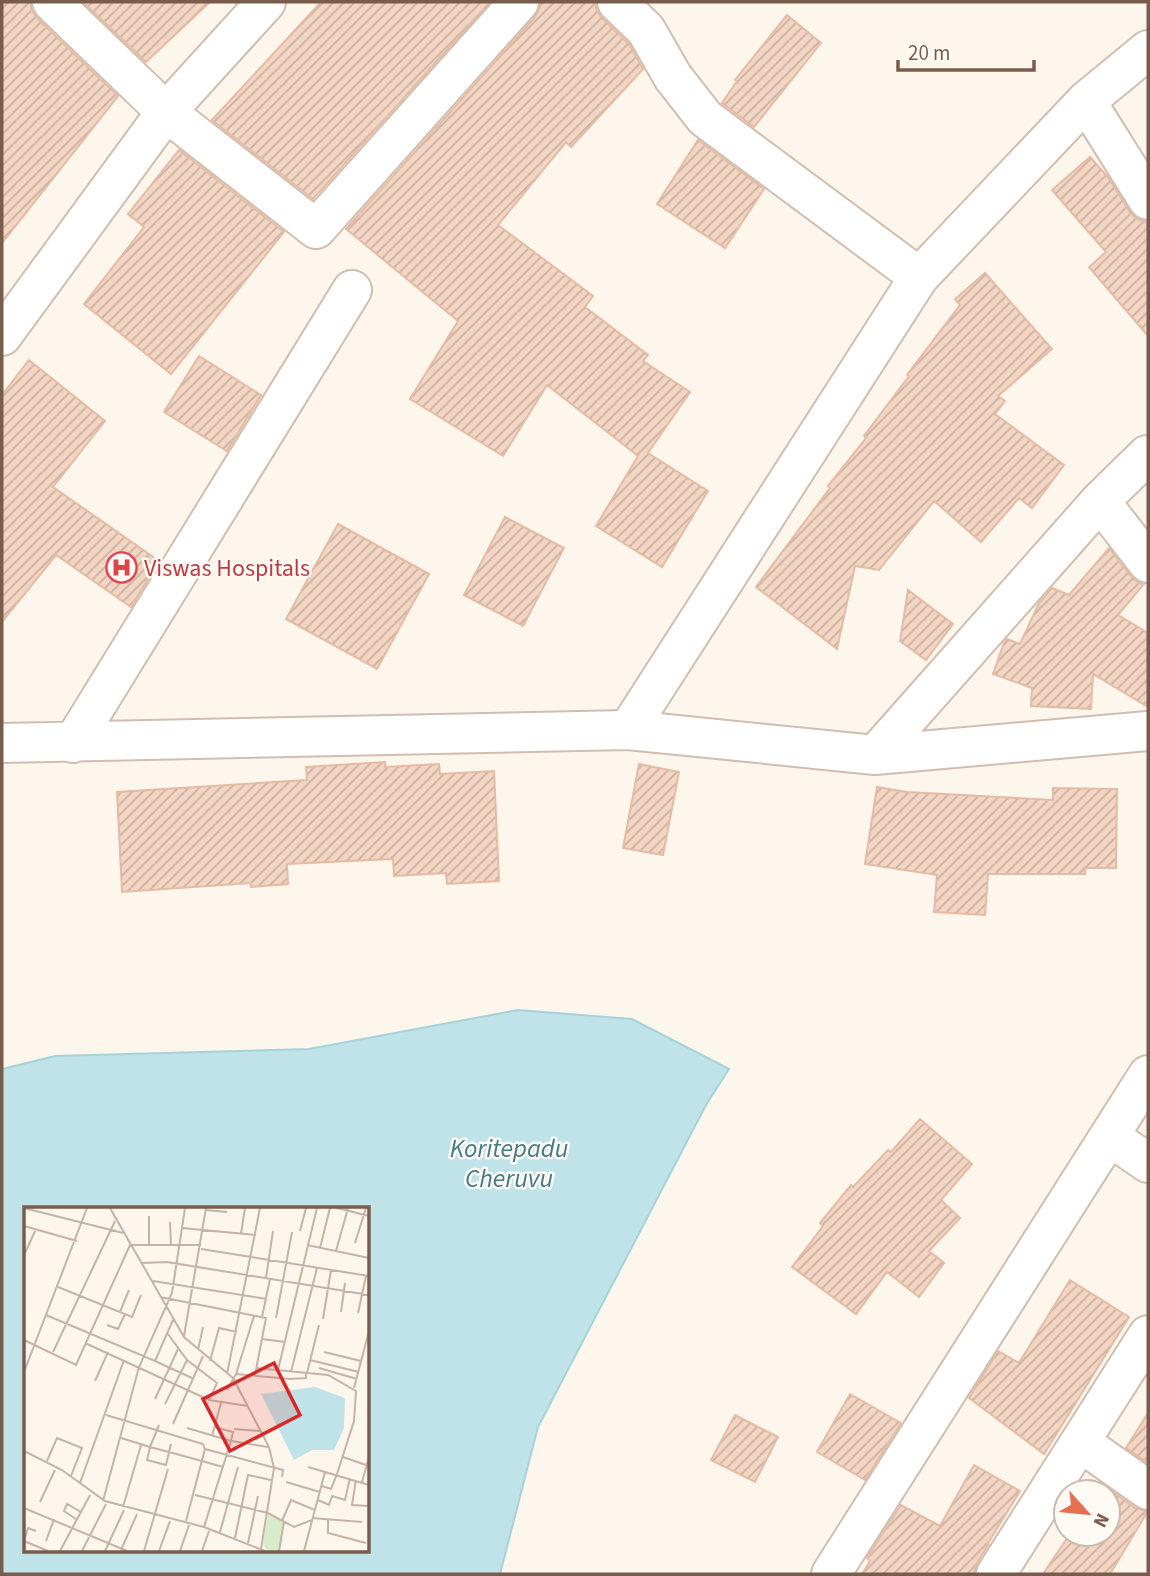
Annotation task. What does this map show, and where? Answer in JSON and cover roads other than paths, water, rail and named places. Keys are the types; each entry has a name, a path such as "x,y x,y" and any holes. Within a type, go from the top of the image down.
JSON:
{"street":[{"path":"52,2 166,112 316,229 519,2"},
{"path":"2,336 166,112 266,2"},
{"path":"617,2 646,30 673,77 705,118 919,277"},
{"path":"628,730 919,277 1086,101 1148,50"},
{"path":"1086,101 1148,201"},
{"path":"73,743 352,290"},
{"path":"875,755 1100,501 1147,455"},
{"path":"1100,501 1148,563"},
{"path":"2,743 628,730 875,755 1148,731"},
{"path":"831,1574 1148,1075"},
{"path":"1110,1136 1148,1163"},
{"path":"996,1574 1080,1442 1145,1349"},
{"path":"1080,1442 1148,1490"}],"water":[{"name":"Koritepadu Cheruvu","path":"518,1010 632,1019 729,1069 706,1105 538,1427 500,1574 2,1574 2,1069 55,1056 309,1049"}],"place":[{"name":"Viswas Hospitals","path":"121,568"}]}
